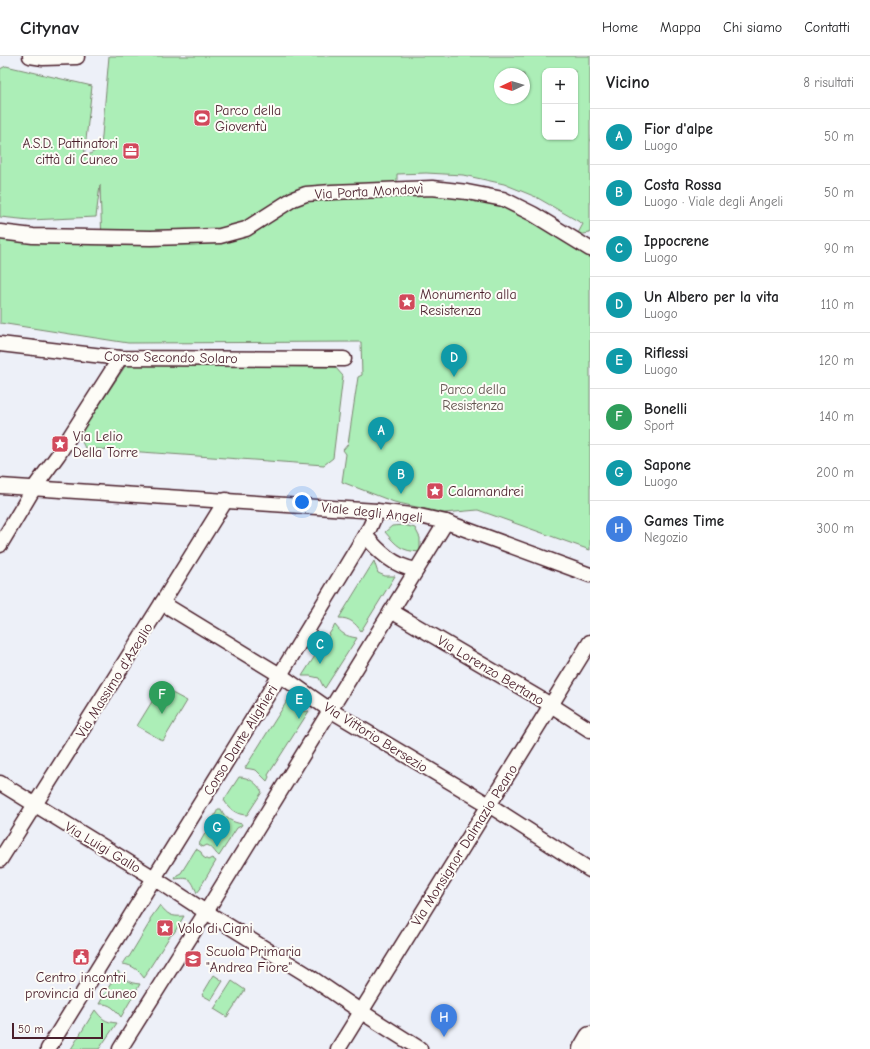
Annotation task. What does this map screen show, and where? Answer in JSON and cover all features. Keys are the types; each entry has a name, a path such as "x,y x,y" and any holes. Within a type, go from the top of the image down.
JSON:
{"street":[{"path":"30,56 44,58 77,57"},
{"name":"Via Porta Mondovì","path":"0,232 33,236 151,238 220,236 246,229 293,199 306,194 432,188 467,192 503,199 533,214 590,249"},
{"name":"Corso Secondo Solaro","path":"0,344 120,358 344,359"},
{"path":"0,545 34,488 58,455 120,358"},
{"name":"Viale degli Angeli","path":"0,486 226,500 377,511 419,516 446,522 590,575"},
{"name":"Via Massimo d'Azeglio","path":"0,860 226,500"},
{"name":"Corso Dante Alighieri","path":"48,1049 280,675 370,527 377,511"},
{"path":"120,1049 446,522"},
{"path":"365,535 378,550 388,558 403,567 416,570"},
{"name":"Via Vittorio Bersezio","path":"162,603 280,675 330,710 489,806 590,870"},
{"name":"Via Lorenzo Bertano","path":"391,611 590,730"},
{"name":"Via Monsignor Dalmazio Peano","path":"338,1049 360,1011 590,642"},
{"name":"Via Luigi Gallo","path":"0,783 306,974 360,1011 420,1049"},
{"path":"583,1049 590,1037"}],"green space":[{"name":"Parco della Resistenza","path":"109,56 590,56 590,233 577,235 583,224 536,197 504,184 463,175 426,173 397,174 397,195 433,195 499,204 530,220 590,256 590,550 478,510 444,513 394,502 342,482 346,454 343,450 348,444 358,377 362,375 361,342 128,343 0,323 0,238 102,244 100,185 96,217 30,220 0,217 0,69 6,66 92,86 84,158 101,147"},
{"path":"126,365 335,367 343,376 333,458 324,465 85,448 79,436"},
{"path":"404,525 415,528 420,538 420,552 400,547 385,532 392,526"},
{"path":"374,561 378,573 385,576 395,576 361,631 352,622 339,618"},
{"path":"335,625 344,634 357,638 325,688 319,678 302,676"},
{"path":"161,687 187,701 163,741 137,726"},
{"path":"289,698 291,707 298,712 309,711 268,775 269,777 267,781 256,770 245,768"},
{"path":"239,777 252,781 262,792 247,815 234,811 224,800"},
{"path":"218,809 221,809 229,820 242,824 237,828 219,856 209,846 207,845 203,847 199,844"},
{"path":"196,849 208,860 212,858 216,861 197,893 190,880 184,878 175,879 177,875 181,873"},
{"path":"160,905 170,915 184,916 144,978 135,968 122,964 126,958 129,957 150,922 150,919"},
{"path":"118,971 123,977 132,983 140,984 121,1017 112,1007 106,1004 99,1004"},
{"path":"214,975 223,981 211,1000 202,995"},
{"path":"232,981 245,990 227,1017 214,1009"},
{"path":"95,1010 104,1020 117,1023 99,1049 71,1049"}],"place":[{"name":"Parco della Gioventù","path":"202,118"},
{"name":"A.S.D. Pattinatori città di Cuneo","path":"131,151"},
{"name":"Monumento alla Resistenza","path":"407,302"},
{"name":"Un Albero per la vita","path":"454,377"},
{"name":"Via Lelio Della Torre","path":"60,444"},
{"name":"Fior d'alpe","path":"381,450"},
{"name":"Calamandrei","path":"435,491"},
{"name":"Costa Rossa","path":"401,494"},
{"name":"Ippocrene","path":"320,664"},
{"name":"Bonelli","path":"162,714"},
{"name":"Riflessi","path":"299,719"},
{"name":"Sapone","path":"217,847"},
{"name":"Volo di Cigni","path":"165,928"},
{"name":"Centro incontri provincia di Cuneo","path":"81,957"},
{"name":"Scuola Primaria \"Andrea Fiore\"","path":"193,959"},
{"name":"Games Time","path":"444,1037"}]}
